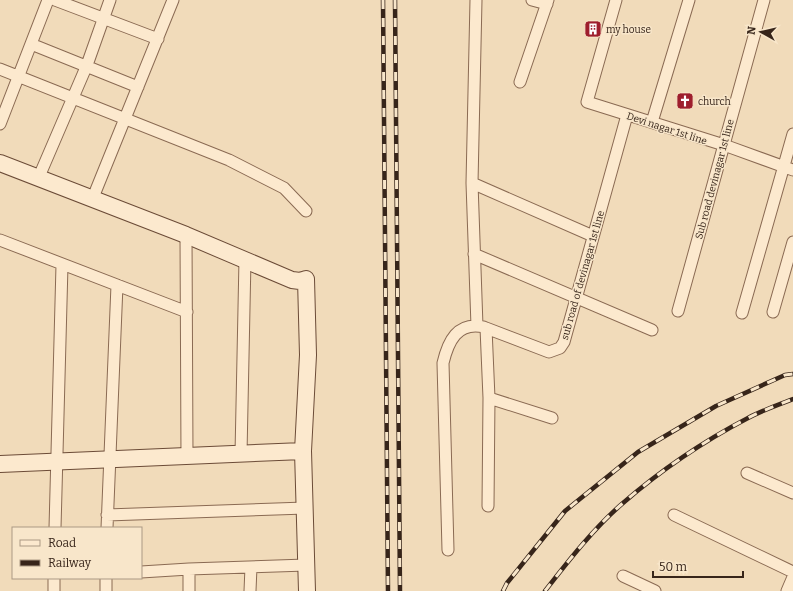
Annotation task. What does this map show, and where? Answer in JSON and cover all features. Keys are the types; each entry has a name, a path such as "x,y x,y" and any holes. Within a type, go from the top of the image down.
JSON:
{"street":[{"path":"0,124 48,0"},
{"path":"55,0 158,39"},
{"path":"38,179 87,65 110,0"},
{"path":"92,200 173,0"},
{"path":"476,0 472,183 474,254 489,398 488,506"},
{"path":"520,82 547,2 532,0"},
{"name":"Devi nagar 1st line","path":"616,0 586,102 652,122 788,169"},
{"path":"652,122 689,0"},
{"name":"Sub road devinagar 1st line","path":"678,311 764,0"},
{"path":"31,44 138,86"},
{"path":"0,70 229,160 276,183 291,194 306,211"},
{"name":"sub road of devinagar 1st line","path":"481,327 549,352 555,351 564,342 575,297 626,115"},
{"path":"742,313 788,169 793,134"},
{"path":"0,163 92,200 186,235 292,280 300,281 306,279 308,355 303,451 307,591"},
{"path":"472,183 593,236"},
{"path":"186,235 188,456"},
{"path":"0,240 187,312"},
{"path":"773,312 793,242"},
{"path":"474,254 652,330"},
{"path":"241,454 245,259"},
{"path":"56,527 62,265"},
{"path":"107,527 117,285"},
{"path":"448,550 443,363 451,338 461,329 481,327"},
{"path":"489,398 552,418"},
{"path":"0,464 303,451"},
{"path":"747,473 793,493"},
{"path":"107,515 305,508"},
{"path":"674,515 793,572"},
{"path":"142,572 188,569 306,566"},
{"path":"250,567 250,591"},
{"path":"188,569 189,591"},
{"path":"623,576 655,591"},
{"path":"787,591 793,577"},
{"path":"54,579 54,591"},
{"path":"106,579 106,591"}],"railway":[{"path":"383,0 388,591"},
{"path":"395,0 400,591"},
{"path":"503,591 507,583 565,511 638,452 716,406 785,375 793,374"},
{"path":"545,591 602,523 652,479 699,446 732,427 759,412 793,399"}],"place":[{"name":"my house","path":"593,29"},
{"name":"church","path":"685,101"}]}
